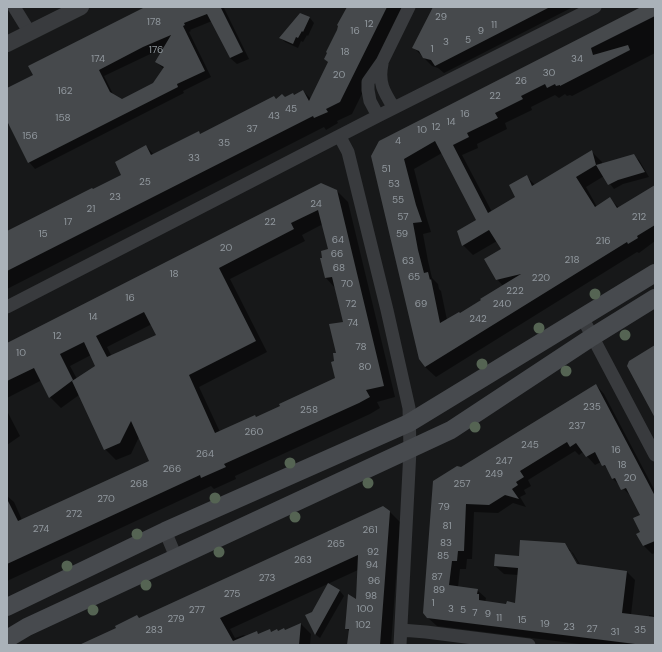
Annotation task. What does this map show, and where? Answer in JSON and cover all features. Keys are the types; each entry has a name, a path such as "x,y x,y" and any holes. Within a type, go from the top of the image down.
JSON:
{"main road":[{"path":"7,607 165,531 409,423 655,273"},
{"path":"7,639 27,627 451,430 592,337 655,298"}],"street":[{"path":"14,7 30,33"},
{"path":"7,44 81,7"},
{"path":"378,116 370,101 368,82 382,62 409,7"},
{"path":"7,307 340,137 378,116 595,7"},
{"path":"382,62 380,74 381,83 394,108"},
{"path":"340,137 348,152 387,310 409,408 410,450 400,645"},
{"path":"582,317 655,455"},
{"path":"165,531 176,557"},
{"path":"401,630 529,645"}],"building":[{"path":"145,7 223,7 221,8 243,52 230,58 207,14 184,23 185,25 183,26 205,71 177,84 178,87 28,163 7,121 7,88 33,75 28,66","holes":["171,35 155,62 164,67 153,83 122,99 110,92 99,70 143,47"]},
{"path":"347,7 387,7 340,102 326,109 328,112 314,118 313,116 7,271 7,231 121,175 115,162 146,145 151,155 199,131 200,134 274,96 276,99 282,94 285,97 293,93 294,95 303,90 309,101 328,62 324,59 327,53 326,52 337,30 337,25"},
{"path":"433,7 550,7 435,66 431,60 423,58 419,51 412,48"},
{"path":"641,7 655,7 655,16 591,48 593,55 628,45 630,50 560,86 556,86 555,84 547,88 545,84 521,96 523,99 495,113 498,118 467,133 469,137 453,145 488,213 515,197 509,185 527,175 532,186 592,150 596,165 576,177 595,207 610,197 617,208 655,185 655,225 637,236 638,238 628,244 627,242 425,367 419,359 371,156 379,141","holes":["435,141 476,220 457,231 462,246 489,230 501,249 484,259 496,280 521,274 460,313 459,312 440,323 431,279 430,280 428,272 424,273 418,250 413,223 422,222 404,159"]},
{"path":"300,13 310,17 303,32 302,31 298,38 296,37 293,44 279,38"},
{"path":"634,154 645,172 618,180 608,185 596,165"},
{"path":"321,183 337,190 384,386 366,390 370,397 224,464 226,467 201,478 200,475 7,564 7,499 18,521 149,461 131,421 120,443 104,450 72,381 95,366 84,342 60,354 73,380 49,398 34,368 7,381 7,343","holes":["318,210 328,249 321,251 322,258 320,258 325,278 332,277 343,322 329,324 336,353 333,353 334,361 331,362 335,378 279,404 280,406 256,417 255,415 215,433 189,375 256,341 219,268 294,229 291,223","144,312 156,335 107,357 96,336"]},
{"path":"655,345 655,418 627,366 629,361"},
{"path":"596,384 655,496 655,541 643,546 636,534 640,532 633,518 640,515 626,488 621,490 615,478 612,479 605,465 602,466 595,452 586,457 576,443 570,447 567,442 520,471 524,477 516,482 518,485 512,489 519,499 505,495 489,505 466,504 464,551 458,551 457,561 452,561 449,585 478,589 477,594 479,594 479,600 506,604 507,601 515,603 518,568 494,566 495,554 519,556 520,540 565,543 577,564 627,571 622,613 655,617 655,645 643,645 427,618 423,613 433,481 457,466 461,467"},
{"path":"383,506 390,511 380,645 347,645 349,629 345,629 348,594 356,599 358,555 220,618 233,641 257,631 258,634 270,629 271,632 284,628 285,630 301,623 299,645 79,645 116,628 115,626 137,615 139,618"},
{"path":"328,583 340,590 315,635 305,615 312,612"}]}
